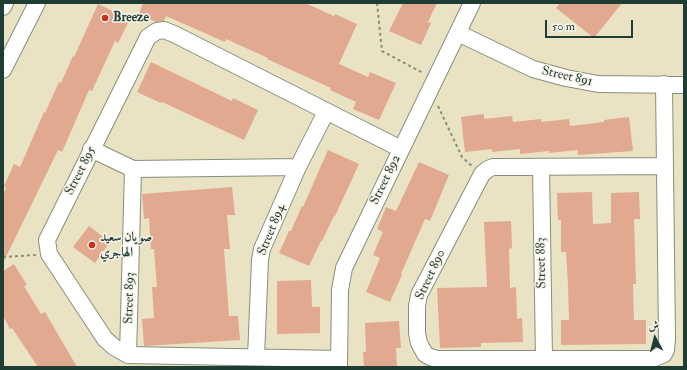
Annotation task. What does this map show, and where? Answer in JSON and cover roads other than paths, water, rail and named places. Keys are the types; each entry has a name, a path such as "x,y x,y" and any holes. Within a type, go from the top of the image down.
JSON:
{"street":[{"path":"3,7 5,3"},
{"path":"3,70 37,3"},
{"name":"Street 892","path":"339,363 340,290 344,268 472,3"},
{"name":"Street 895","path":"128,355 105,340 49,254 47,240 49,233 148,37 157,31 164,30 174,34 401,149"},
{"name":"Street 891","path":"458,33 533,69 566,78 598,84 684,85"},
{"name":"Street 890","path":"541,167 493,167 482,174 420,294 417,306 417,326 419,343 425,354 437,359 652,359 660,357 666,350 664,84"},
{"name":"Street 894","path":"256,357 260,260 262,249 298,168 326,112"},
{"path":"91,149 133,169 298,168"},
{"path":"541,167 664,166"},
{"name":"Street 883","path":"541,167 544,359"},
{"name":"Street 893","path":"128,355 133,169"},
{"path":"128,355 256,357 339,363"}],"place":[{"name":"Breeze","path":"105,18"},
{"name":"صويان سعيد الهاجري","path":"92,245"}]}
